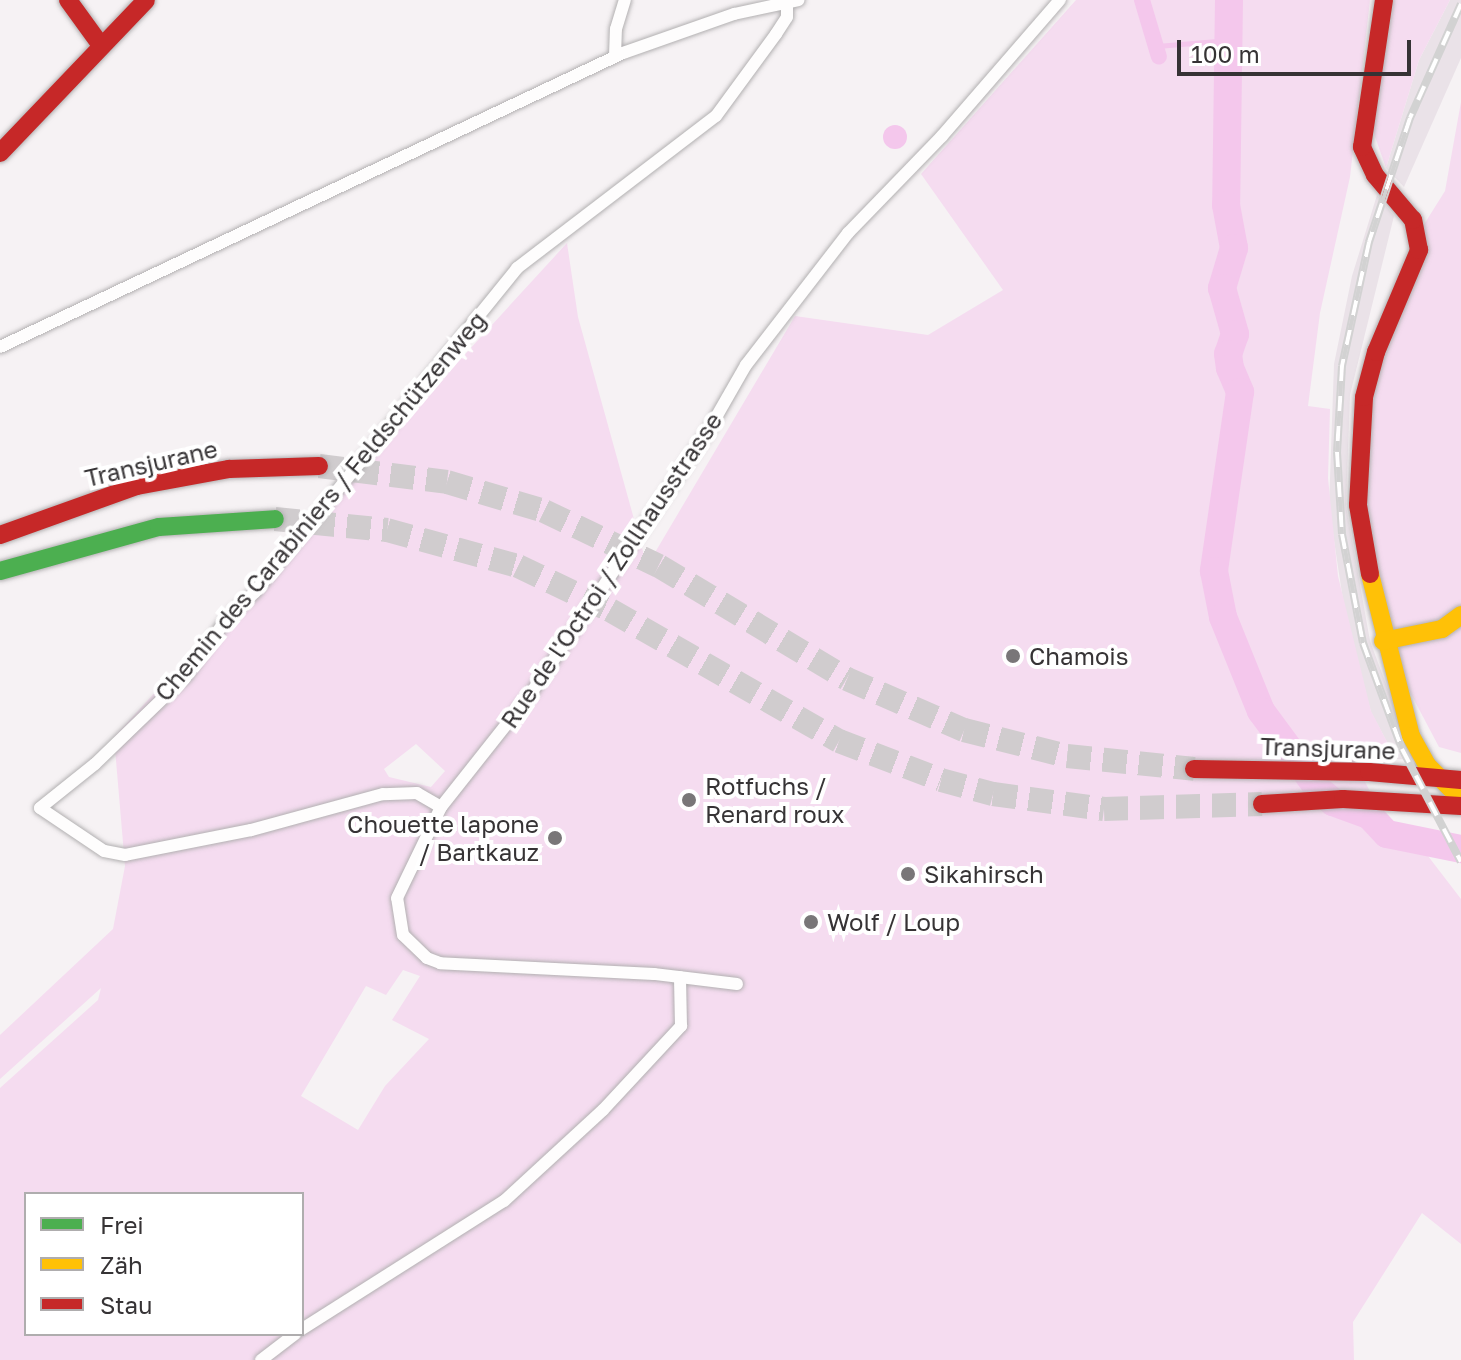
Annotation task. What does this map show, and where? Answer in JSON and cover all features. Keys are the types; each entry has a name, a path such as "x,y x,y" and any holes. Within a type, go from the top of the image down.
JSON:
{"main road":[{"path":"68,0 100,44"},
{"path":"0,153 100,44 146,0"},
{"path":"1384,0 1362,147 1375,175 1413,220 1419,250 1376,352 1358,438 1362,533 1383,641 1420,754 1461,799"},
{"name":"Transjurane","path":"0,535 90,500 200,473 319,466"},
{"path":"0,571 62,550 159,527 275,519"},
{"path":"1383,641 1442,629 1461,615"},
{"path":"1405,710 1444,764"},
{"name":"Transjurane","path":"1196,769 1369,772 1461,780"},
{"name":"Transjurane","path":"1265,804 1382,800 1461,806"}],"street":[{"path":"615,56 616,29 625,0"},
{"path":"734,14 736,0"},
{"name":"Rue de l'Octroi / Zollhausstrasse","path":"737,984 680,977 471,966 427,958 403,935 397,898 441,807 532,692 707,433 746,365 848,233 942,136 1060,0"},
{"path":"0,347 615,56 734,14 793,1"},
{"name":"Chemin des Carabiniers / Feldschützenweg","path":"441,807 427,796 383,794 251,830 125,855 104,851 40,808 95,764 186,676 226,620 255,592 517,268 716,116 782,25 793,1"},
{"path":"304,1328 504,1201 603,1110 681,1026 680,977"},
{"path":"261,1360 292,1336"}],"shaded area":[{"path":"1076,0 1370,0 1350,177 1320,313 1308,406 1330,409 1328,478 1338,576 1371,711 1396,759 1353,757 1378,808 1428,856 1461,899 1461,1244 1422,1213 1353,1322 1354,1360 0,1360 0,1088 98,1000 101,988 0,1079 0,1035 113,929 125,866 114,737 567,243 578,317 647,566 795,316 928,335 1003,290 921,174","holes":["416,744 445,771 431,787 389,777 384,769","403,970 420,976 392,1020 429,1039 385,1086 358,1130 301,1096 366,986 386,995"]},
{"path":"1394,0 1450,0 1419,60 1386,168 1372,128"},
{"path":"1450,0 1461,0 1461,58 1404,187 1386,168 1419,60"},
{"path":"1461,102 1461,753 1439,747 1383,641 1357,452 1418,234 1445,191"},
{"path":"895,125 906,132 907,137 900,148 895,149 884,142 883,137 890,126"},
{"path":"1377,195 1394,216 1350,395 1346,506 1370,641 1414,760 1396,759 1371,712 1346,620 1329,507 1334,364 1352,276"}],"waterway":[{"path":"1142,0 1159,57"},
{"path":"1229,0 1226,205 1234,248 1222,288 1235,334 1228,354 1230,368 1240,392 1214,571 1223,617 1261,711 1320,791 1333,802 1369,815 1387,834 1461,849"},
{"path":"1157,46 1229,40"}],"tunnel":[{"path":"319,466 447,482 544,511 659,566 847,679 964,730 1067,756 1194,769"},
{"path":"275,519 387,530 518,566 610,610 839,741 941,780 993,794 1104,809 1262,804"}],"railway":[{"path":"1461,4 1410,118 1369,242 1342,366 1337,452 1342,534 1363,643 1402,749 1461,862"}],"traffic: fast":[{"path":"0,571 159,527 275,519"}],"traffic: slow":[{"path":"1370,574 1411,736 1427,765 1461,799"},
{"path":"1383,641 1442,629 1461,615"}],"traffic: jam":[{"path":"68,0 100,44"},
{"path":"0,153 146,0"},
{"path":"1370,574 1358,505 1364,397 1376,352 1419,250 1413,220 1375,175 1362,147 1384,0"},
{"path":"0,535 137,486 229,469 319,466"},
{"path":"1194,769 1369,772 1461,780"},
{"path":"1262,804 1343,799 1461,806"}],"place":[{"name":"Chamois","path":"1013,656"},
{"name":"Rotfuchs / Renard roux","path":"689,800"},
{"name":"Chouette lapone / Bartkauz","path":"555,838"},
{"name":"Sikahirsch","path":"908,874"},
{"name":"Wolf / Loup","path":"811,922"}]}
